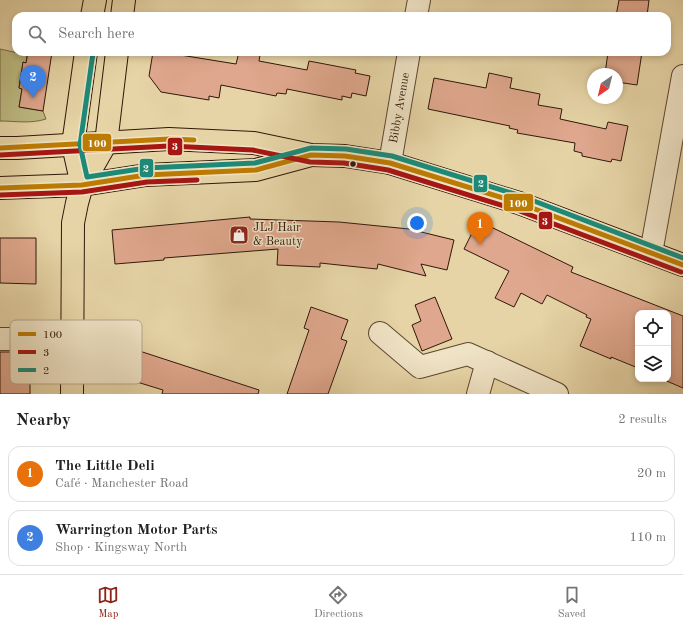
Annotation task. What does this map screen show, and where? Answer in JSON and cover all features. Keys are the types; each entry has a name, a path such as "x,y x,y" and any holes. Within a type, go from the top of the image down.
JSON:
{"main road":[{"path":"93,12 95,0"},
{"path":"122,12 124,0"},
{"path":"82,185 74,145 85,56"},
{"path":"73,320 73,223 82,185 106,143 117,56"},
{"path":"0,148 169,139 254,143 311,155 345,156 390,163 519,203 683,265"},
{"path":"0,188 82,185 146,175 256,170 311,155"},
{"path":"72,384 72,394"}],"street":[{"path":"417,12 419,0"},
{"name":"Bibby Avenue","path":"390,163 408,56"},
{"path":"651,253 683,76"},
{"path":"380,334 420,367 468,354 557,394"},
{"path":"478,394 487,362"}],"shaded area":[{"path":"0,49 12,52 12,56 27,56 26,63 23,62 19,88 22,89 19,107 43,111 46,119 29,122 0,121"}],"building":[{"path":"619,0 649,0 648,12 617,12"},
{"path":"27,56 51,56 43,111 19,107 22,89 19,88 23,62 26,63"},
{"path":"152,56 186,56 236,64 238,56 260,56 259,61 307,70 309,61 356,70 355,73 370,76 366,96 352,93 351,98 342,96 342,100 287,89 286,94 277,93 276,96 221,85 219,98 209,96 209,100 161,92 149,76"},
{"path":"607,56 641,56 637,85 623,83 623,68 606,68"},
{"path":"489,73 512,78 510,88 540,94 538,105 562,109 560,119 606,129 608,122 628,126 621,161 612,159 611,162 582,156 582,153 574,151 575,143 517,133 518,130 509,128 510,126 428,109 434,78 486,88"},
{"path":"250,217 250,219 339,222 409,229 454,240 447,270 421,264 426,276 378,264 377,269 320,263 320,267 277,265 278,249 164,258 164,260 115,264 112,230"},
{"path":"480,226 488,229 489,226 573,267 571,272 668,310 635,310 635,367 611,357 611,359 580,346 591,319 586,317 587,315 547,295 542,304 521,293 514,307 495,298 509,271 464,249 475,227 478,229"},
{"path":"0,238 36,238 36,284 0,283"},
{"path":"435,297 452,339 422,351 412,325 421,321 415,305"},
{"path":"311,307 348,320 341,339 347,341 328,394 287,394 309,330 304,328"},
{"path":"671,311 683,316 683,388 669,382 671,382"},
{"path":"0,352 10,352 10,384 30,384 30,394 0,394"},
{"path":"142,352 259,390 258,394 162,394 163,390 142,384"}],"transit line":[{"name":"2","path":"93,56 80,145 87,177 146,168 255,163 311,148 346,149 392,156 521,196 683,258"},
{"name":"100","path":"0,148 169,139 194,140"},
{"name":"3","path":"0,155 169,146 253,150 310,162 344,163 388,170 517,210 681,272"},
{"name":"100","path":"0,188 82,185 146,175 256,170 311,155 345,156 390,163 519,203 683,265"},
{"name":"3","path":"0,195 82,192 147,182 197,180"}],"place":[{"name":"Warrington Motor Parts","path":"33,98"},
{"name":"JLJ Hair & Beauty","path":"239,235"},
{"name":"The Little Deli","path":"480,245"}]}
